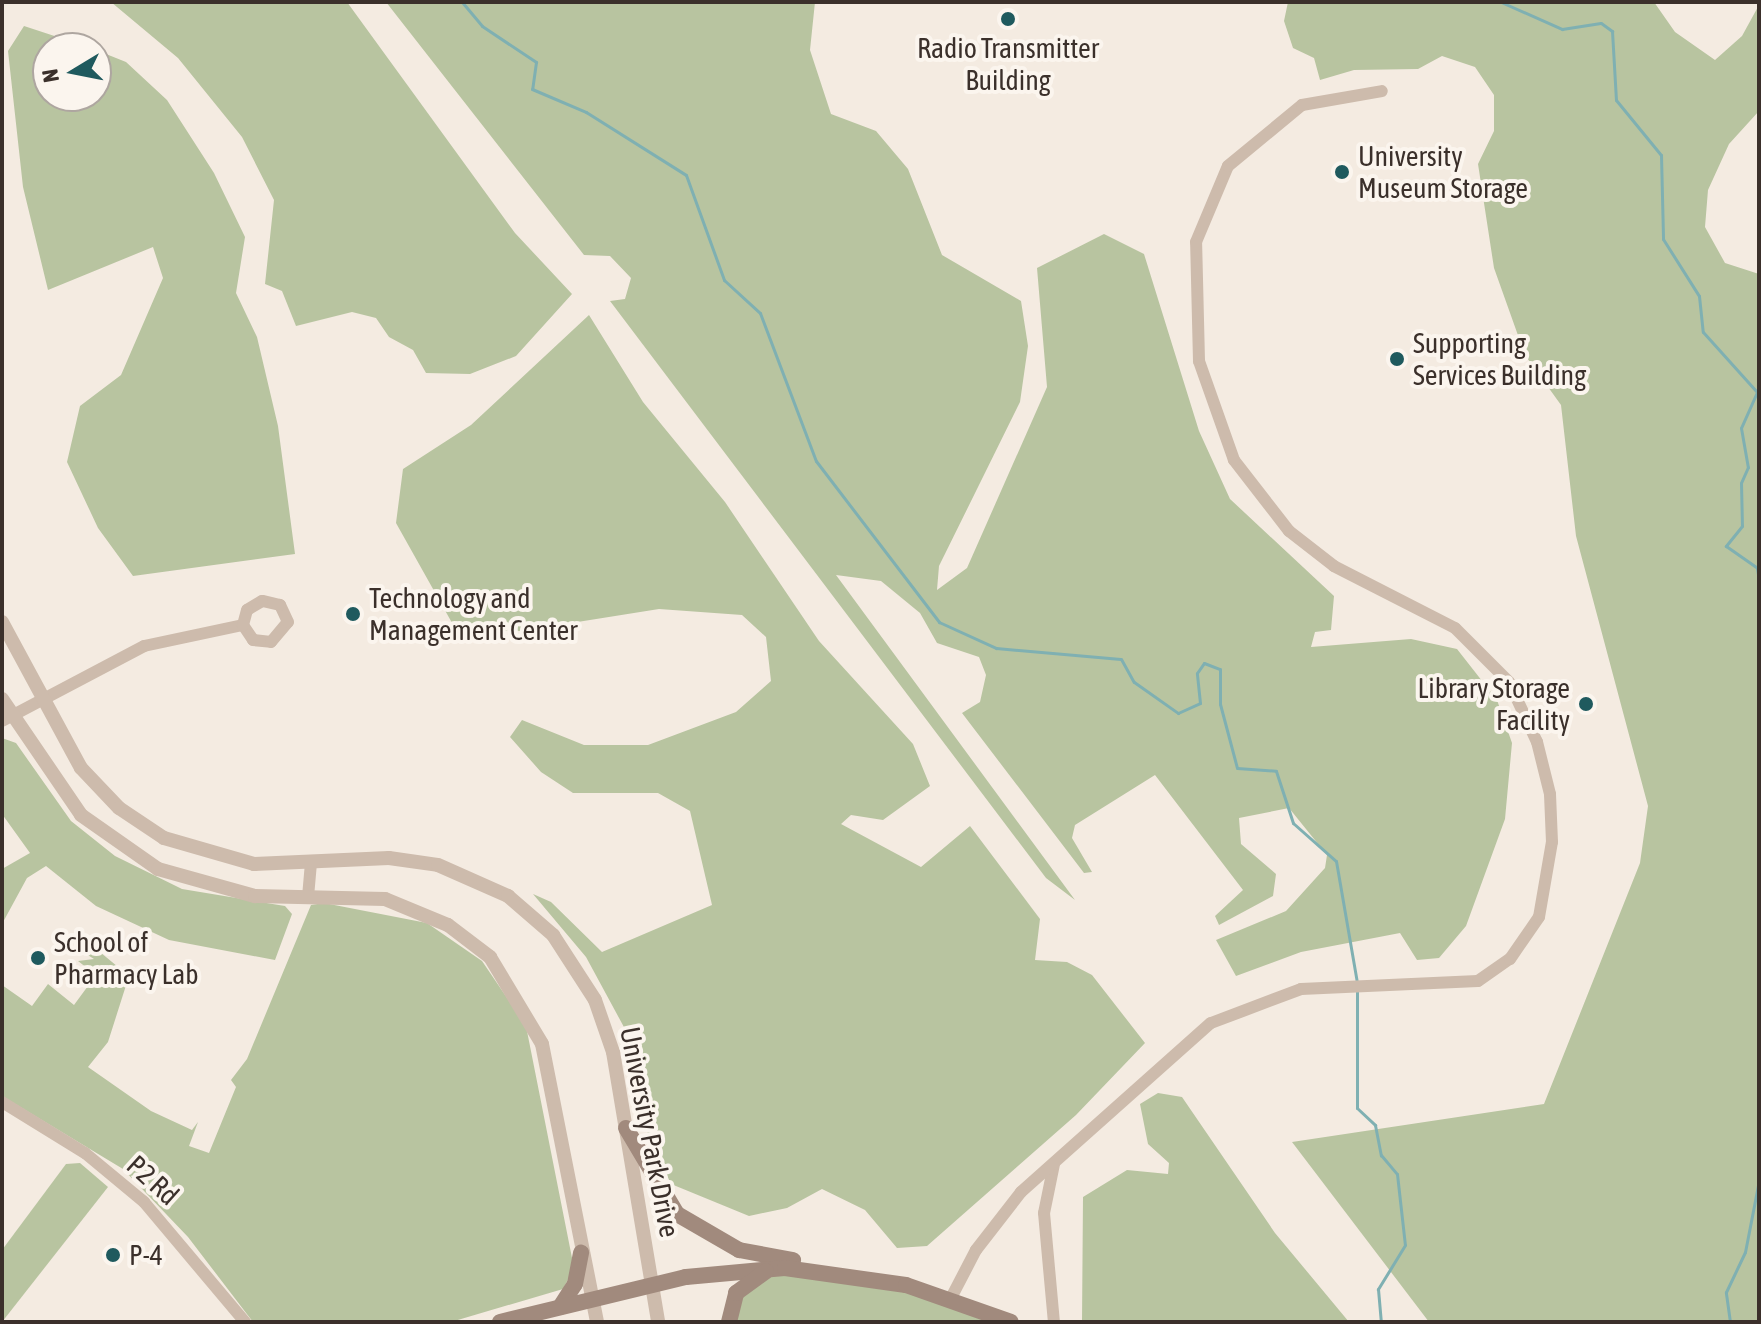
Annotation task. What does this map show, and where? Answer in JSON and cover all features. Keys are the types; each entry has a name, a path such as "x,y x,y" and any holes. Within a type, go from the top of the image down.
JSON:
{"main road":[{"path":"626,1128 651,1180 694,1228 739,1250 951,1298 1011,1322"},
{"path":"560,1307 575,1284 581,1253"},
{"path":"500,1322 652,1284 771,1269 825,1270"},
{"path":"729,1322 736,1293 771,1269"}],"street":[{"path":"951,1298 990,1229 1056,1157 1181,1046 1234,1010 1301,989 1478,981 1521,947 1545,897 1550,794 1509,682 1455,628 1334,566 1289,531 1234,460 1199,361 1196,242 1228,166 1302,105 1382,91"},
{"name":"University Park Drive","path":"2,622 81,768 139,823 229,860 311,865 389,858 438,865 486,883 531,914 570,957 595,1000 626,1128 658,1322"},
{"path":"7,718 144,646 243,625"},
{"path":"2,699 7,718 60,792 131,854 229,893 378,898 422,912 468,938 510,981 549,1069 581,1253 597,1322"},
{"path":"308,897 311,865"},
{"name":"P2 Rd","path":"2,1102 85,1153 144,1202 245,1322"},
{"path":"1054,1322 1044,1197 1056,1157"}],"green space":[{"path":"111,2 347,2 515,233 572,294 516,356 470,374 426,373 413,350 389,337 376,318 352,312 296,326 282,291 265,284 274,200 242,137 178,58"},
{"path":"386,2 815,2 810,50 831,114 876,131 908,169 942,255 1021,301 1028,346 1020,402 939,566 937,590 967,568 1047,387 1037,268 1104,234 1144,254 1199,431 1230,499 1334,596 1331,630 1315,632 1311,647 1411,639 1457,649 1497,700 1512,743 1505,819 1466,926 1439,958 1417,960 1400,933 1301,952 1236,976 1216,940 1286,911 1325,868 1327,855 1289,808 1239,818 1241,844 1276,874 1273,896 1219,925 1215,916 1243,890 1155,775 1075,825 1072,838 1092,872 1084,873 962,713 980,702 986,675 979,657 937,643 920,613 881,581 836,575 1075,900 1046,878 610,301 625,299 631,278 610,256 584,255"},
{"path":"1288,2 1654,2 1675,32 1715,60 1742,36 1759,5 1759,111 1729,144 1708,190 1705,227 1725,263 1759,274 1759,1322 1429,1322 1292,1142 1544,1104 1640,863 1648,806 1576,536 1561,405 1525,355 1494,268 1478,164 1494,131 1494,95 1475,67 1442,56 1418,69 1354,70 1320,80 1314,58 1293,48 1284,21"},
{"path":"24,26 42,32 32,32 32,112 112,112 112,56 126,62 167,100 214,173 245,237 236,293 257,337 278,426 295,554 133,576 98,528 67,462 80,406 121,375 163,278 153,247 48,290 23,187 8,51"},
{"path":"589,315 643,402 725,502 819,641 913,744 930,786 883,820 851,815 841,824 921,867 970,826 1040,919 1035,960 1067,962 1092,975 1145,1043 1076,1115 927,1246 897,1248 865,1210 822,1189 787,1208 749,1216 671,1184 641,1118 625,1029 586,957 533,894 551,902 602,952 712,905 690,811 658,793 573,793 541,772 510,737 522,720 584,745 648,745 736,712 771,681 766,637 742,615 659,609 521,631 456,630 396,523 403,469 471,425"},
{"path":"2,738 16,743 71,821 115,856 182,889 285,906 292,914 275,960 169,940 96,906 46,866 27,878 2,924 2,869 30,853 2,814"},
{"path":"324,903 427,923 482,961 526,1026 574,1268 563,1289 451,1322 253,1322 188,1237 123,1169 2,1096 2,985 32,1006 48,984 74,1005 96,975 78,961 94,959 83,952 89,943 129,976 108,1042 88,1067 151,1111 192,1130 198,1122 189,1146 209,1153 236,1087 231,1080 247,1059 311,905"},
{"path":"1158,1093 1182,1097 1275,1233 1349,1322 1082,1322 1083,1197 1127,1170 1168,1174 1169,1163 1148,1144 1140,1104"},
{"path":"80,1163 108,1187 2,1322 2,1250 66,1164"},
{"path":"829,1269 1011,1322 729,1322 752,1277"}],"waterway":[{"path":"462,2 482,26 536,62 532,89 586,112 686,175 724,280 760,313 816,461 939,622 996,648 1121,659 1134,682 1178,713 1200,703 1197,673 1204,663 1220,669 1220,704 1237,768 1276,771 1293,823 1336,861 1357,982"},
{"path":"1501,2 1562,29 1601,23 1612,31 1616,100 1661,155 1663,239 1699,296 1703,332 1757,392 1741,428 1748,467 1741,483 1742,526 1726,546 1757,568 1759,581"},
{"path":"1357,989 1357,1108 1375,1125 1381,1155 1397,1174 1405,1245 1378,1289 1381,1322"},
{"path":"1730,1322 1726,1292 1745,1252 1759,1180"}],"place":[{"name":"Radio Transmitter Building","path":"1008,19"},
{"name":"University Museum Storage","path":"1342,172"},
{"name":"Supporting Services Building","path":"1397,359"},
{"name":"Technology and Management Center","path":"353,614"},
{"name":"Library Storage Facility","path":"1586,704"},
{"name":"School of Pharmacy Lab","path":"38,958"},
{"name":"P-4","path":"113,1255"}]}
